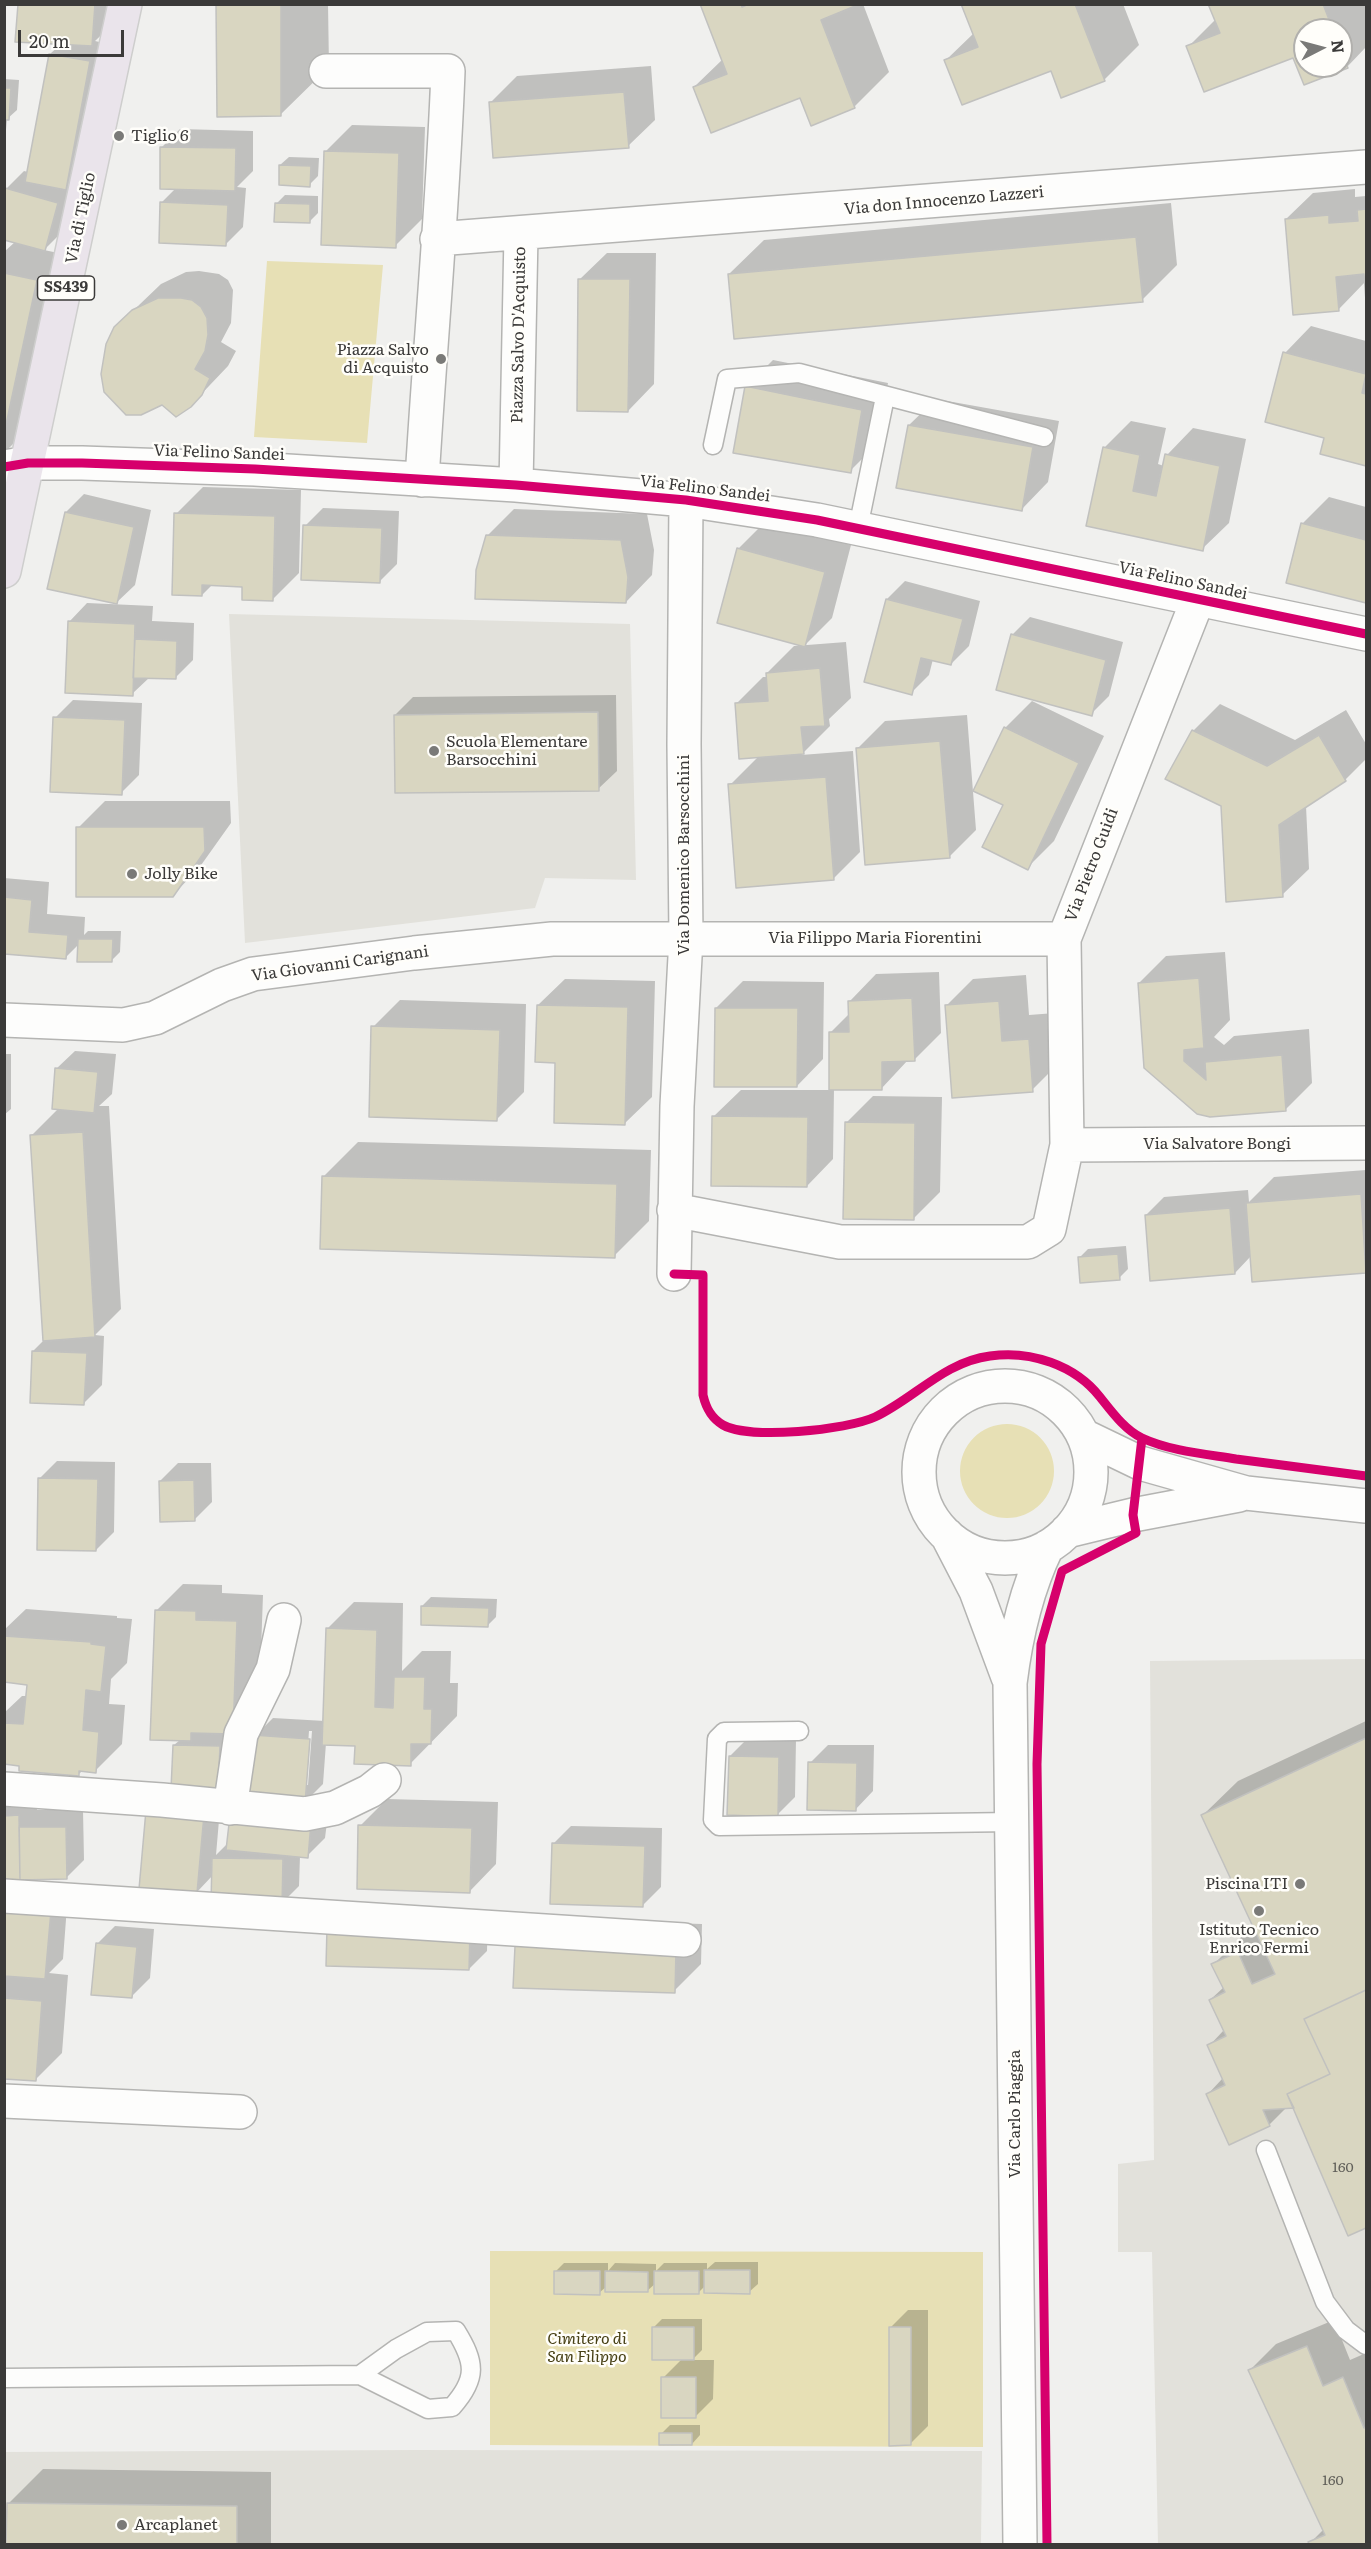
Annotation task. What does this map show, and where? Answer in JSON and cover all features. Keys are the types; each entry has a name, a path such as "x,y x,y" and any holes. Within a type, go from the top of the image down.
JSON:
{"main road":[{"name":"Via di Tiglio","path":"4,571 16,465 125,4"}],"street":[{"path":"326,71 447,71 444,183 437,239 422,480"},
{"name":"Via don Innocenzo Lazzeri","path":"522,234 1366,167"},
{"name":"Piazza Salvo D'Acquisto","path":"437,239 522,234 516,485"},
{"name":"Via Felino Sandei","path":"16,465 255,469 516,485 759,509 1366,634"},
{"name":"Via Domenico Barsocchini","path":"674,1274 676,1106 686,938 684,744 686,500"},
{"name":"Via Pietro Guidi","path":"1067,1145 1064,939 1198,599"},
{"name":"Via Filippo Maria Fiorentini","path":"686,938 1064,939"},
{"name":"Via Giovanni Carignani","path":"4,1020 123,1025 155,1018 222,985 253,974 414,953 552,939 686,938"},
{"name":"Via Salvatore Bongi","path":"1067,1145 1366,1143"},
{"path":"674,1210 840,1242 1028,1242 1049,1229 1067,1145"},
{"path":"1057,1539 1078,1517 1090,1486 1089,1453 1083,1436 1067,1412 1057,1403 1031,1389 1017,1387 988,1387 961,1398 939,1417 931,1429 920,1463 920,1485 937,1524 947,1535 971,1551 998,1557 1024,1556 1057,1539 1133,1515 1246,1493"},
{"path":"1083,1436 1140,1463 1246,1493 1366,1506"},
{"name":"Via Carlo Piaggia","path":"947,1535 976,1591 1010,1683"},
{"name":"Via Carlo Piaggia","path":"1020,2544 1010,1683 1022,1614 1032,1577 1057,1539"},
{"path":"230,1808 241,1734 273,1669 284,1620"},
{"path":"4,1789 162,1800 304,1814 335,1808 370,1791 384,1780"},
{"path":"4,1896 684,1940"},
{"path":"4,2101 240,2112"}],"lane":[{"path":"713,445 727,379 800,373 1044,437"},
{"path":"858,528 885,397"},
{"path":"799,1731 724,1732 717,1738 713,1821 719,1826 1013,1822"},
{"path":"1266,2150 1325,2302 1346,2331 1366,2345"},
{"path":"4,2378 360,2375 428,2409 452,2407 463,2395 471,2373 470,2353 456,2331 427,2332 396,2349 360,2375"}],"shaded area":[{"name":"Scuola Elementare Barsocchini","path":"229,614 630,624 636,880 545,878 535,908 245,943"},
{"name":"Istituto Tecnico Enrico Fermi","path":"1366,1659 1366,2544 1158,2544 1152,2252 1118,2252 1118,2164 1154,2160 1150,1661"},
{"path":"982,2451 981,2544 5,2544 4,2452"}],"green space":[{"path":"267,261 383,265 367,443 254,437"},
{"path":"1007,1424 1025,1427 1040,1438 1051,1453 1054,1471 1051,1489 1040,1504 1025,1515 1007,1518 989,1515 974,1504 963,1489 960,1471 963,1453 974,1438 989,1427"},
{"name":"Cimitero di San Filippo","path":"490,2251 983,2252 983,2447 490,2445"}],"building":[{"path":"18,4 95,4 92,46 15,42"},
{"path":"216,4 281,4 281,116 217,117"},
{"path":"700,4 741,4 742,7 749,4 860,4 821,20 855,108 811,126 800,98 711,133 693,87 727,74"},
{"path":"961,4 1075,4 1105,81 1061,98 1051,71 962,105 944,60 978,47"},
{"path":"1208,4 1323,4 1328,18 1293,18 1293,58 1204,92 1186,46 1220,33"},
{"path":"49,54 90,61 66,190 25,182"},
{"path":"1301,78 1322,78 1304,85"},
{"path":"4,88 11,88 9,120 4,120"},
{"path":"624,92 629,148 493,158 489,102"},
{"path":"160,147 236,148 235,191 160,189"},
{"path":"324,151 399,153 396,248 321,245"},
{"path":"279,165 311,166 310,187 279,185"},
{"path":"5,188 58,203 45,251 4,240"},
{"path":"160,202 228,205 226,246 159,243"},
{"path":"275,203 310,204 310,223 274,222"},
{"path":"1366,209 1366,301 1364,274 1336,277 1339,311 1293,315 1285,219 1329,215 1329,223 1358,221 1357,210"},
{"path":"1136,237 1143,302 734,339 728,274"},
{"path":"4,273 37,280 4,434"},
{"path":"578,279 630,279 628,412 577,411"},
{"path":"158,298 192,300 201,307 207,318 208,335 205,351 195,369 210,378 202,395 191,407 176,417 162,405 141,415 126,415 104,392 101,374 106,344 114,327 132,310"},
{"path":"1283,352 1366,374 1362,393 1366,394 1366,466 1320,454 1324,438 1265,422"},
{"path":"745,386 862,410 851,473 733,453"},
{"path":"908,425 1033,447 1022,511 896,488"},
{"path":"1103,447 1140,455 1133,491 1156,496 1165,454 1220,466 1203,551 1086,526"},
{"path":"65,512 134,527 117,604 47,589"},
{"path":"174,513 275,516 273,601 242,600 242,587 202,585 202,596 172,595"},
{"path":"1301,523 1366,540 1366,603 1286,583"},
{"path":"303,525 382,528 380,583 301,580"},
{"path":"486,535 621,540 628,577 626,603 475,599 476,570"},
{"path":"737,548 825,572 805,647 717,623"},
{"path":"886,599 963,619 951,665 921,658 912,695 864,682"},
{"path":"68,621 135,624 133,696 65,693"},
{"path":"1011,634 1106,660 1092,716 996,690"},
{"path":"135,639 177,641 176,679 133,678"},
{"path":"820,668 825,726 801,727 804,754 739,759 735,703 768,701 766,673"},
{"path":"598,712 599,791 395,793 394,715"},
{"path":"53,717 125,720 122,795 50,792"},
{"path":"1004,727 1079,763 1028,870 982,847 1003,805 973,791"},
{"path":"1192,730 1267,766 1319,735 1346,781 1279,825 1283,897 1226,902 1221,806 1165,779"},
{"path":"940,741 950,858 865,865 856,748"},
{"path":"826,777 834,880 736,888 728,784"},
{"name":"Jolly Bike","path":"76,827 204,827 205,851 173,897 76,897"},
{"path":"4,897 32,900 29,932 68,935 66,959 4,954"},
{"path":"78,939 113,939 112,962 77,962"},
{"path":"1199,978 1204,1048 1184,1050 1184,1061 1206,1080 1205,1062 1282,1055 1286,1111 1210,1117 1197,1114 1144,1068 1138,983"},
{"path":"912,998 915,1061 882,1062 882,1090 829,1090 829,1032 849,1032 848,1001"},
{"path":"999,1001 1002,1041 1029,1039 1033,1092 952,1098 945,1005"},
{"path":"537,1005 628,1007 625,1125 554,1123 555,1063 535,1062"},
{"path":"715,1008 798,1008 797,1087 714,1087"},
{"path":"371,1026 500,1030 497,1121 369,1117"},
{"path":"55,1068 98,1072 94,1113 52,1109"},
{"path":"712,1116 808,1117 807,1187 711,1186"},
{"path":"845,1122 915,1123 914,1220 843,1219"},
{"path":"83,1132 95,1337 43,1341 30,1135"},
{"path":"322,1176 617,1184 615,1258 320,1249"},
{"path":"1361,1194 1366,1273 1252,1282 1246,1203"},
{"path":"1230,1208 1235,1274 1150,1281 1145,1215"},
{"path":"1118,1254 1120,1280 1080,1283 1078,1257"},
{"path":"32,1351 87,1353 84,1405 30,1403"},
{"path":"38,1478 98,1479 96,1551 37,1550"},
{"path":"194,1480 195,1521 160,1522 159,1481"},
{"path":"421,1606 489,1608 488,1627 421,1625"},
{"path":"155,1610 196,1611 196,1620 237,1621 233,1734 191,1733 191,1741 150,1740"},
{"path":"326,1628 377,1630 375,1707 393,1708 394,1677 425,1677 424,1709 432,1709 431,1744 411,1744 411,1766 354,1764 355,1746 322,1745"},
{"path":"4,1636 91,1642 91,1644 106,1646 101,1692 86,1690 83,1730 99,1732 96,1773 79,1771 79,1776 19,1771 19,1766 4,1764 4,1723 23,1724 27,1685 4,1682"},
{"path":"253,1735 310,1739 305,1804 249,1800"},
{"name":"Piscina ITI","path":"1366,1738 1366,1990 1304,2019 1330,2074 1287,2094 1294,2108 1263,2110 1270,2126 1229,2145 1206,2094 1225,2085 1207,2045 1226,2036 1209,2000 1225,1992 1211,1964 1238,1952 1252,1984 1275,1974 1201,1815"},
{"path":"173,1745 220,1746 218,1790 171,1789"},
{"path":"729,1756 779,1757 778,1817 727,1815"},
{"path":"808,1762 857,1763 856,1811 807,1810"},
{"path":"146,1810 204,1815 197,1893 139,1889"},
{"path":"19,1815 20,1880 4,1880 4,1816"},
{"path":"230,1815 311,1823 308,1858 226,1850"},
{"path":"358,1825 472,1828 470,1893 357,1889"},
{"path":"19,1827 66,1827 67,1879 20,1880"},
{"path":"552,1843 645,1846 643,1907 550,1904"},
{"path":"212,1858 283,1859 282,1906 211,1904"},
{"path":"4,1907 51,1911 45,1979 4,1976"},
{"path":"327,1928 470,1932 469,1970 326,1966"},
{"path":"96,1943 137,1947 132,1998 91,1995"},
{"path":"515,1946 676,1950 675,1993 513,1988"},
{"path":"1366,1990 1366,2228 1348,2236 1287,2094 1330,2074 1304,2019"},
{"path":"4,1998 42,2001 36,2081 4,2079"},
{"path":"704,2270 750,2270 750,2294 704,2293"},
{"path":"554,2271 600,2271 600,2295 554,2294"},
{"path":"605,2271 648,2272 648,2292 605,2292"},
{"path":"654,2271 699,2271 699,2294 654,2294"},
{"path":"652,2327 694,2327 694,2360 652,2360"},
{"path":"889,2327 911,2327 911,2445 889,2446"},
{"path":"1307,2346 1323,2386 1343,2377 1364,2428 1366,2427 1366,2544 1309,2544 1308,2542 1325,2535 1248,2370"},
{"path":"661,2377 696,2377 696,2418 661,2418"},
{"path":"659,2433 692,2433 692,2445 659,2445"},
{"name":"Arcaplanet","path":"7,2503 237,2506 237,2544 6,2544"}],"cycle path":[{"path":"4,467 28,463 82,463 255,469 516,485 686,500 817,520 1366,634"},
{"path":"674,1274 703,1275 703,1395 712,1416 723,1425 736,1429 754,1432 798,1432 861,1422 890,1409 958,1365 990,1356 1021,1355 1051,1362 1078,1376 1090,1386 1124,1425 1136,1435 1153,1442 1200,1454 1366,1476"},
{"path":"1047,2544 1037,1764 1041,1644 1062,1571 1136,1533 1133,1515 1142,1438"}],"place":[{"name":"Tiglio 6","path":"119,136"},
{"name":"Piazza Salvo di Acquisto","path":"441,359"},
{"name":"Scuola Elementare Barsocchini","path":"434,751"},
{"name":"Jolly Bike","path":"132,874"},
{"name":"Piscina ITI","path":"1300,1884"},
{"name":"Istituto Tecnico Enrico Fermi","path":"1259,1911"},
{"name":"Arcaplanet","path":"122,2525"}]}
